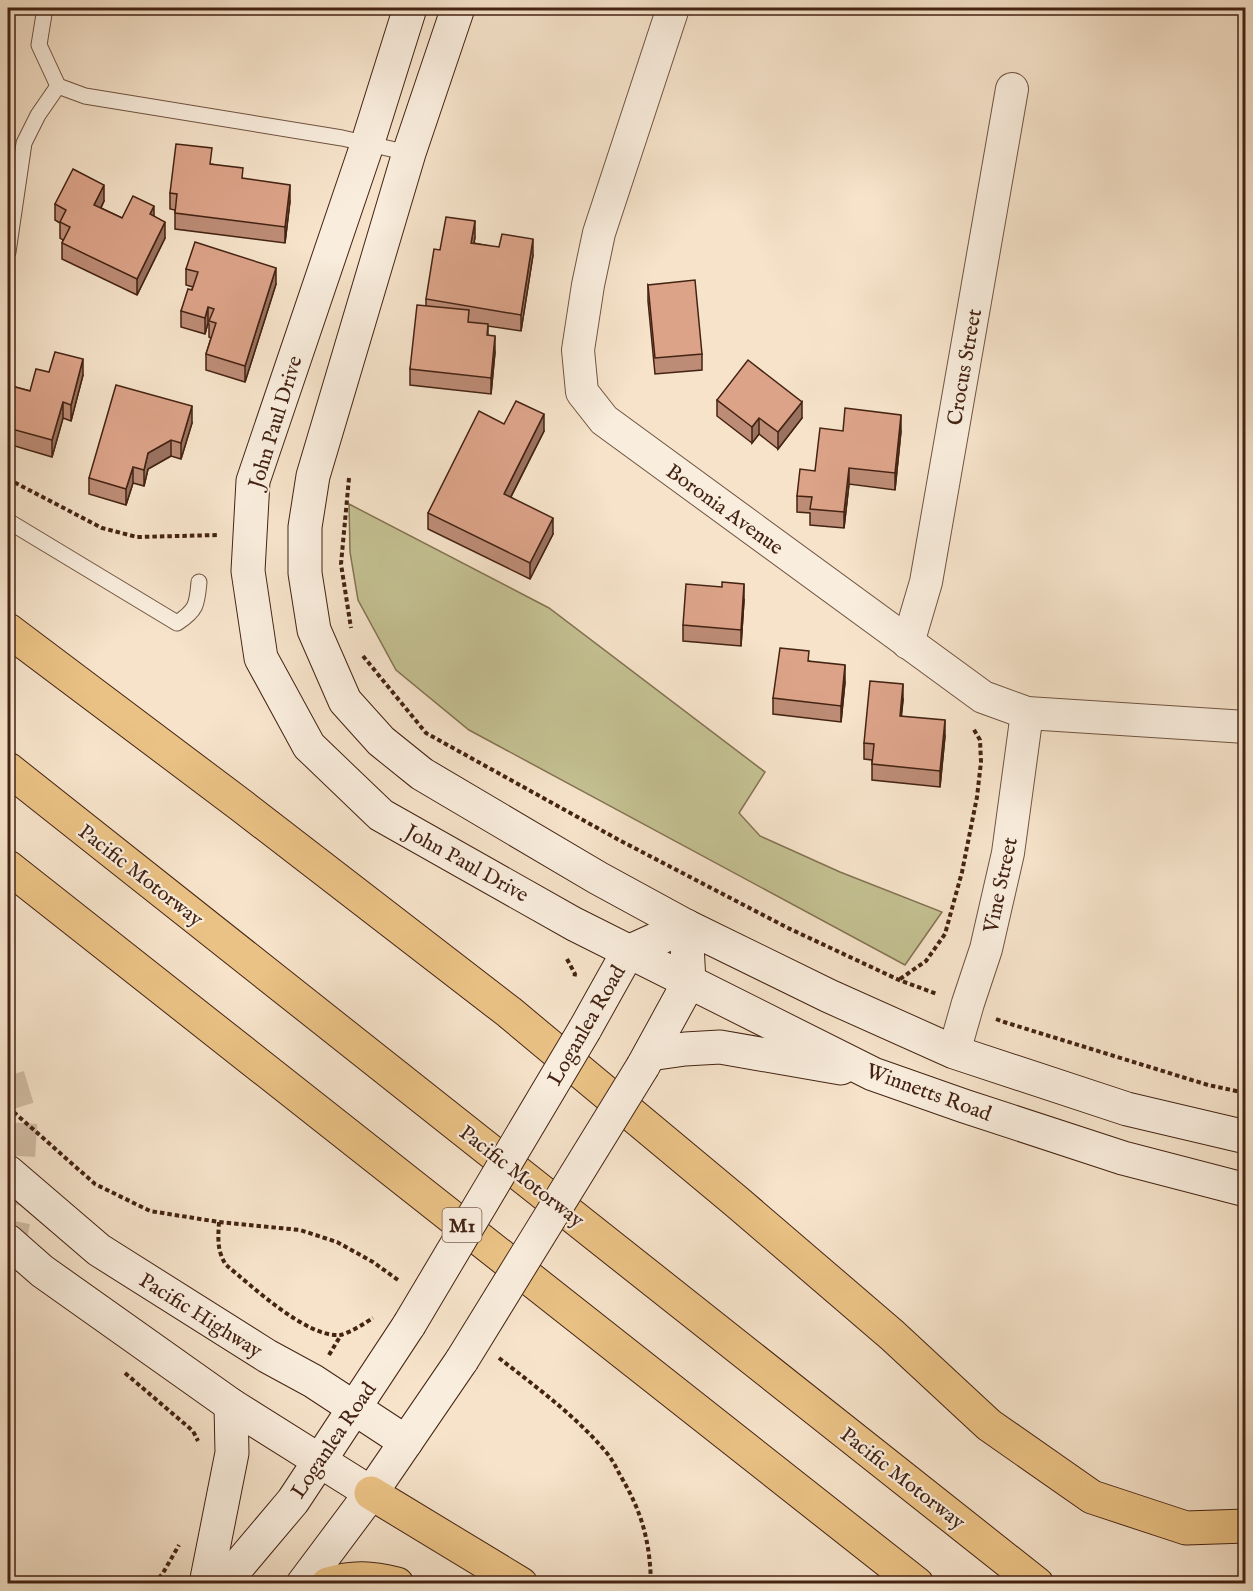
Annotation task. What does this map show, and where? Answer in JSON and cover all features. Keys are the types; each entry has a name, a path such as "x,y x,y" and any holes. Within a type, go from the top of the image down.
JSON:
{"highway":[{"path":"8,630 242,806 509,1012 875,1320 989,1425 1092,1497 1185,1528 1245,1526"},
{"name":"Pacific Motorway","path":"8,769 1037,1584"},
{"name":"M1","path":"8,867 917,1584"},
{"path":"371,1493 521,1584"},
{"path":"328,1584 369,1577 397,1584"}],"main road":[{"name":"John Paul Drive","path":"410,8 367,145 252,481 248,571 261,658 309,746 381,815 628,952"},
{"path":"458,8 409,153 313,476 305,527 305,573 314,630 345,701 381,741 422,774 598,878 686,926 829,996 954,1052 1127,1109 1245,1137"},
{"path":"303,1584 371,1493 462,1360 646,1060 689,982 686,926"},
{"name":"Loganlea Road","path":"223,1584 293,1501 355,1408 394,1319 585,1029 628,952 686,926"},
{"name":"Winnetts Road","path":"628,952 734,1002 873,1074 964,1107 1123,1158 1245,1190"},
{"path":"646,1060 685,1048 720,1047 873,1074"},
{"name":"Pacific Highway","path":"8,1172 99,1250 406,1442"},
{"path":"8,1241 42,1271 231,1405 371,1493"},
{"path":"206,1584 232,1453 231,1405"}],"street":[{"name":"Boronia Avenue","path":"673,8 599,233 588,285 578,350 582,392 604,420 983,697 1027,713 1245,727"},
{"name":"Crocus Street","path":"908,643 926,582 1012,88"},
{"name":"Vine Street","path":"954,1052 986,949 1008,853 1027,713"}],"lane":[{"path":"45,8 39,45 58,86 85,96 342,138 409,153"},
{"path":"8,252 24,143 38,115 58,86"},
{"path":"8,521 177,622 191,614 198,602 200,582"}],"path":[{"path":"349,475 341,564 352,632"},
{"path":"8,479 102,528 137,537 225,535 250,527"},
{"path":"361,653 426,733 619,840 788,928 932,993"},
{"path":"564,954 575,974 573,984"},
{"path":"1004,1022 1208,1085 1245,1093"},
{"path":"8,1107 95,1184 150,1211 219,1222 218,1244 220,1255 226,1266 302,1324 322,1332 341,1335 394,1319"},
{"path":"122,1371 193,1431 201,1448"},
{"path":"154,1584 179,1544"}],"shaded area":[{"path":"349,504 549,608 765,772 739,813 760,836 840,872 942,912 905,965 469,730 396,670 358,600 350,552"}],"building":[{"path":"176,144 212,148 210,164 243,168 242,178 290,185 285,227 175,213 177,194 170,193"},
{"path":"73,169 104,185 94,205 122,218 133,196 154,206 150,214 165,222 137,279 62,243 70,227 60,222 66,210 55,204"},
{"path":"446,217 475,221 471,243 499,247 502,234 533,239 521,315 426,299 434,249 440,250"},
{"path":"195,242 276,268 245,366 206,354 216,323 209,321 214,309 208,307 205,318 181,311 188,289 192,290 198,272 186,269"},
{"path":"695,280 702,354 655,358 648,285"},
{"path":"417,305 469,310 468,322 488,324 487,335 495,336 491,378 410,369"},
{"path":"55,352 83,359 71,405 63,402 52,440 8,428 8,385 30,391 36,369 49,372"},
{"path":"748,360 802,402 778,432 759,418 752,427 717,400"},
{"path":"116,385 192,406 181,443 171,440 148,453 144,470 133,467 126,489 89,478"},
{"path":"516,401 544,414 504,494 553,518 530,563 428,513 479,411 504,424"},
{"path":"845,408 901,415 895,473 849,468 844,512 810,509 812,497 797,496 800,469 815,471 820,428 843,431"},
{"path":"722,582 744,584 741,630 683,625 686,584 722,587"},
{"path":"780,648 809,651 808,661 845,665 841,706 773,698"},
{"path":"870,681 903,684 900,716 945,720 940,771 872,764 874,744 864,743"}],"tunnel":[{"path":"8,1076 21,1118 15,1215 8,1248"}]}
